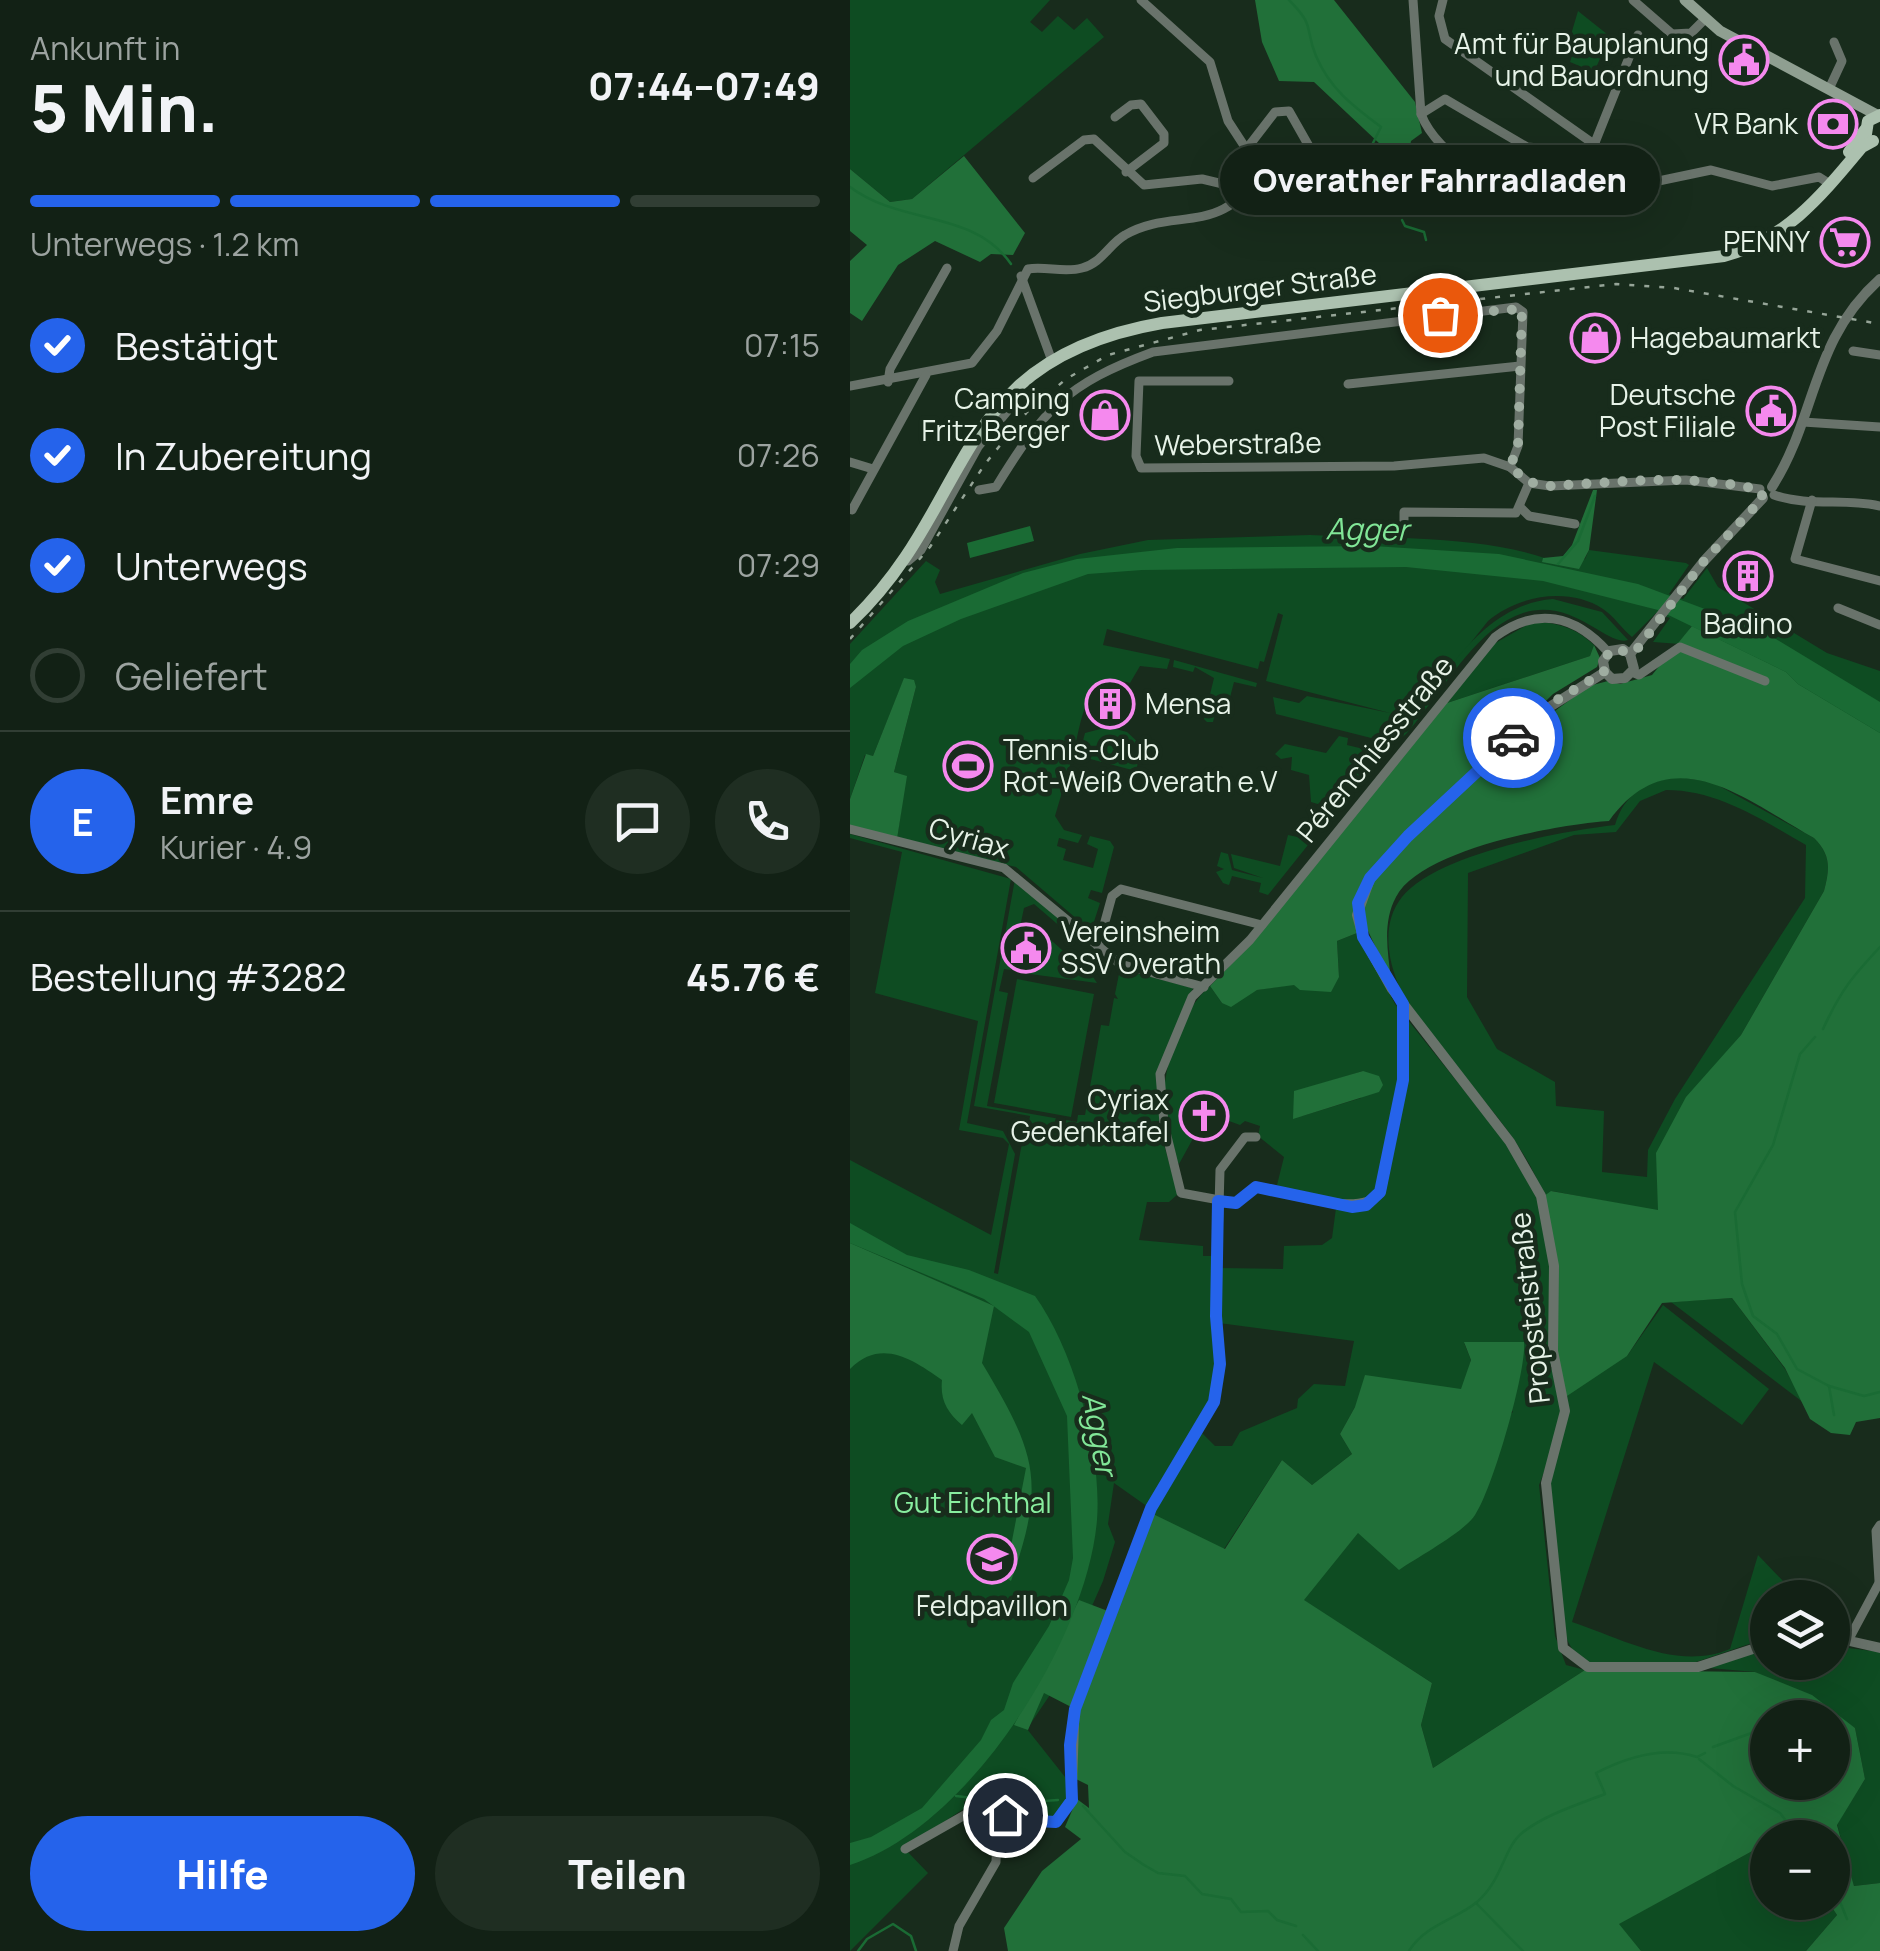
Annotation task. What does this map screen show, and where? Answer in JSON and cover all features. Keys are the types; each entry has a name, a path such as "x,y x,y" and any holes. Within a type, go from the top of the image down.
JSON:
{"main road":[{"path":"1684,0 1704,20 1879,115"},
{"path":"1833,92 1871,135"},
{"name":"Siegburger Straße","path":"850,623 903,559 961,455 1011,392 1052,360 1099,338 1162,323 1724,256 1766,241 1793,224 1871,135 1879,115"}],"street":[{"path":"850,386 926,375 978,360 1007,312 1020,280 1033,267 1073,270 1091,265 1129,233 1212,215 1229,206 1244,189 1258,167 1228,120 1210,62 1142,0"},
{"path":"1413,0 1422,114 1427,130 1444,149 1502,183 1536,197 1560,198 1711,170 1772,186 1819,176 1830,184"},
{"path":"1444,0 1440,16 1446,39 1458,50 1649,183"},
{"path":"1633,0 1672,34 1691,33 1704,20"},
{"path":"1416,18 1440,16"},
{"path":"1422,114 1444,99 1527,148 1589,152 1638,36"},
{"path":"1833,92 1842,61 1834,42"},
{"path":"1115,117 1130,105 1141,104 1164,134 1164,143 1156,151 1126,172"},
{"path":"1248,147 1275,112 1289,112 1327,178"},
{"path":"1034,178 1084,140 1100,143 1126,172 1144,185 1202,179 1244,189"},
{"path":"888,382 890,370 947,268"},
{"path":"1630,654 1767,492 1796,446 1811,386 1829,348 1880,279"},
{"path":"1020,280 1052,360"},
{"path":"979,490 996,487 1032,430 1074,387 1106,369 1173,347 1516,306 1522,312 1518,446 1510,467 1529,482 1550,486 1686,480 1837,504 1856,500 1880,506"},
{"path":"1853,351 1880,354"},
{"path":"1348,384 1520,366"},
{"path":"852,510 926,375"},
{"name":"Weberstraße","path":"1229,381 1139,381 1136,456 1141,468 1394,466 1484,458 1510,467"},
{"path":"903,559 908,561 921,550 1010,408 1011,392"},
{"path":"1803,422 1880,427"},
{"path":"850,462 873,469"},
{"path":"1404,521 1404,512 1463,510 1486,515 1516,514 1529,482"},
{"path":"1812,500 1795,558 1880,581"},
{"path":"1521,508 1529,516 1575,524"},
{"path":"1838,608 1880,625"},
{"name":"Pérenchiesstraße","path":"1204,987 1262,925 1495,637 1521,622 1551,617 1586,629 1608,652"},
{"path":"1630,654 1618,649 1608,652 1604,672 1616,680 1632,672 1652,671 1680,647 1765,681"},
{"path":"1630,654 1632,672"},
{"name":"Propsteistraße","path":"1604,672 1557,700 1522,729 1408,836 1370,878 1358,903 1360,926 1403,1004 1518,1154 1536,1183 1549,1228 1554,1266 1553,1351 1564,1412 1549,1462 1546,1496 1564,1648 1578,1664 1588,1667 1698,1668 1750,1650"},
{"name":"Cyriax","path":"850,829 1004,868 1120,964 1204,987"},
{"path":"1098,947 1112,896 1121,889 1262,925"},
{"path":"1204,987 1180,1020 1160,1074 1164,1124 1181,1193 1236,1203 1256,1187 1352,1207 1374,1200 1380,1192 1403,1080 1403,1004"},
{"path":"904,1850 970,1810 985,1809 1016,1820 1056,1822 1070,1806 1075,1709 1151,1508 1214,1402 1220,1364 1216,1316 1218,1201 1223,1162 1245,1137 1256,1138"},
{"path":"1850,1636 1879,1583 1876,1531 1880,1525"},
{"path":"1850,1638 1880,1648"},
{"path":"953,1951 964,1917 996,1862 997,1832 1016,1820"}],"green space":[{"path":"850,0 1050,0 1030,22 1042,32 1058,16 1074,30 1087,18 1104,37 912,199 890,202 850,169"},
{"path":"1578,11 1622,46 1615,57 1603,52 1594,72 1570,62 1577,41 1570,38"},
{"path":"1310,535 1475,543 1508,548 1564,566 1585,559 1589,550 1686,563 1689,565 1669,594 1683,599 1707,568 1718,587 1827,653 1880,671 1880,736 1691,627 1680,644 1653,642 1670,618 1656,613 1632,637 1603,609 1559,596 1513,605 1488,621 1391,743 1276,714 1273,697 1299,703 1307,696 1390,713 1266,681 1283,615 1278,613 1264,662 1260,661 1258,669 1107,629 1103,645 1170,659 1167,669 1140,666 1130,683 1115,681 1095,689 1084,709 1075,746 1049,739 1038,743 1041,749 1056,745 1073,755 1055,816 1064,830 1082,835 1078,843 1059,838 1057,846 1066,849 1063,860 1093,868 1098,849 1087,844 1090,836 1110,841 1114,847 1102,893 1091,890 1088,898 1100,903 1091,931 1016,867 897,839 906,776 894,772 916,687 904,679 873,756 865,755 850,799 850,644 926,561 940,570 935,582 940,594 1080,554 1148,540"},
{"path":"1553,599 1602,612 1628,640 1610,636 1558,611 1523,613 1507,620 1479,643 1396,742 1444,675 1481,633 1502,616"},
{"path":"1534,621 1580,634 1594,645 1590,656 1444,704 1492,645"},
{"path":"1174,660 1257,683 1256,687 1234,682 1228,705 1218,702 1213,722 1207,722 1204,719 1214,678 1195,667 1193,672 1173,667"},
{"path":"1108,727 1127,732 1142,746 1135,756 1139,758 1136,771 1079,756 1085,733"},
{"path":"1339,736 1348,738 1347,745 1380,753 1386,748 1338,810 1311,802 1309,775 1291,770 1292,757 1281,759 1275,754 1285,744 1326,753"},
{"path":"1667,779 1712,782 1814,838 1828,862 1824,891 1741,1035 1719,1061 1658,1211 1552,1191 1544,1196 1507,1129 1425,1030 1406,1001 1389,948 1393,913 1402,897 1442,868 1533,839 1615,825 1631,797 1647,785","holes":["1666,790 1685,791 1739,808 1806,845 1805,898 1675,1099 1648,1150 1647,1177 1602,1172 1604,1111 1556,1106 1555,1082 1497,1049 1467,997 1468,873 1574,835 1616,832 1640,801"]},
{"name":"Gut Eichthal","path":"850,834 1011,879 967,1123 1003,1131 1015,1154 994,1273 998,1274 1024,1132 1159,1127 1178,1194 1169,1202 1147,1202 1139,1240 1203,1246 1203,1256 1215,1256 1218,1366 1211,1402 1148,1507 1114,1483 1108,1524 1115,1542 1103,1581 1058,1683 1027,1729 1069,1782 1069,1802 1052,1819 1041,1819 1042,1805 1023,1804 1009,1814 964,1801 965,1808 904,1848 928,1873 850,1951 850,1160 991,1235 1009,1144 1003,1138 959,1130 978,1021 875,993 902,852 850,838"},
{"path":"1288,835 1312,840 1268,895 1259,892 1261,883 1232,876 1229,885 1216,872 1224,869 1217,866 1221,852 1228,854 1232,870 1263,878 1234,868 1231,854 1280,866"},
{"path":"1015,879 1086,940 1077,941 1034,904 1024,908 1011,970 1004,969 999,991 1008,993 987,1106 1077,1122 1078,1115 1085,1115 1101,1025 1109,1026 1114,998 1118,999 1115,994 1120,969 1193,988 1165,1052 1159,1121 1028,1129 1030,1116 974,1106"},
{"path":"1042,932 1082,968 1085,965 1097,983 1030,974"},
{"path":"1357,933 1395,1004 1507,1144 1627,1356 1663,1305 1769,1389 1742,1425 1654,1362 1572,1622 1671,1655 1710,1655 1730,1649 1750,1582 1750,1644 1696,1662 1586,1663 1573,1650 1563,1629 1557,1602 1548,1462 1539,1485 1555,1636 1566,1665 1585,1670 1433,1768 1421,1725 1432,1683 1303,1600 1358,1532 1513,1412 1464,1343 1471,1360 1462,1390 1355,1407 1340,1434 1352,1454 1312,1485 1282,1460 1224,1549 1151,1514 1200,1431 1215,1446 1232,1446 1240,1432 1297,1408 1298,1399 1314,1384 1345,1386 1354,1341 1219,1323 1219,1268 1283,1269 1284,1246 1322,1245 1332,1238 1336,1208 1277,1185 1284,1157 1258,1136 1260,1126 1245,1121 1240,1125 1207,1113 1179,1164 1169,1145 1164,1122 1167,1070 1174,1045 1196,1001 1210,986 1222,1003 1257,990 1339,977 1337,941","holes":["1363,1071 1361,1098 1302,1116 1294,1092"]},
{"path":"1017,979 1094,994 1071,1117 994,1103"},
{"path":"1732,1298 1785,1369 1804,1403 1671,1302"},
{"path":"1758,1555 1782,1580 1751,1580"},
{"path":"1850,1648 1880,1652 1880,1883 1854,1886 1850,1871 1850,1820 1839,1820 1865,1779 1855,1728 1850,1725 1850,1700 1805,1700 1769,1680 1850,1680"},
{"path":"1750,1652 1750,1672 1698,1667"},
{"path":"1750,1852 1750,1920 1833,1920 1806,1951 1641,1951 1618,1924"}],"shaded area":[{"path":"1255,0 1334,0 1415,102 1422,133 1411,141 1406,170 1416,196 1406,195 1397,160 1314,82 1279,81 1262,42"},
{"path":"964,156 1025,233 1013,255 991,254 980,262 935,241 898,265 862,321 850,313 850,261 867,245 850,231 850,169 890,202 912,199"},
{"path":"1593,490 1597,490 1589,550 1579,569 1542,562 1543,558 1563,556 1572,545"},
{"path":"1030,526 1034,541 970,558 967,543"},
{"name":"Agger","path":"1373,546 1499,554 1638,584 1761,630 1880,702 1880,733 1798,684 1786,672 1658,610 1543,581 1406,567 1088,574 961,619 903,646 850,688 850,664 862,650 908,621 1023,573 1077,559 1177,548"},
{"path":"1692,626 1786,672 1798,684 1880,733 1880,1418 1856,1422 1850,1435 1831,1433 1810,1419 1785,1368 1732,1298 1662,1303 1627,1356 1564,1398 1553,1351 1554,1266 1544,1196 1551,1191 1658,1210 1656,1153 1686,1097 1741,1035 1824,891 1828,862 1814,838 1735,793 1708,783 1683,778 1657,782 1633,795 1609,821 1559,827 1494,842 1433,865 1410,880 1396,897 1389,917 1391,980 1362,918 1363,899 1372,883 1416,832 1526,732 1589,686 1608,681 1620,684 1652,675"},
{"path":"1594,645 1600,658 1597,667 1553,694 1361,885 1353,907 1357,933 1337,941 1339,977 1331,992 1300,990 1294,985 1257,990 1231,1007 1222,1003 1210,986 1251,944 1444,704 1590,656"},
{"path":"904,678 914,680 916,687 894,772 907,776 897,839 850,827 850,799 866,754 873,756"},
{"path":"1363,1071 1379,1076 1383,1085 1379,1092 1293,1119 1294,1091"},
{"path":"850,1223 907,1255 969,1270 1035,1296 1062,1345 1083,1404 1095,1465 1097,1520 1088,1568 1071,1619 1046,1672 1014,1723 978,1771 937,1812 894,1844 850,1865 850,1843 871,1837 922,1808 981,1740 991,1720 1004,1710 1013,1683 1049,1626 1069,1580 1073,1558 1067,1416 1029,1332 984,1299 850,1243"},
{"path":"850,1243 994,1306 982,1363 1024,1444 1032,1491 1011,1581 1005,1577 1026,1468 995,1457 972,1413 962,1425 943,1400 942,1380 919,1365 885,1353 862,1360 850,1369"},
{"path":"1464,1342 1524,1342 1507,1430 1475,1515 1451,1537 1399,1570 1358,1533 1304,1600 1432,1683 1421,1725 1433,1768 1585,1670 1750,1672 1750,1680 1775,1680 1819,1700 1750,1700 1750,1800 1850,1800 1850,1724 1855,1728 1865,1779 1840,1820 1750,1820 1750,1852 1619,1924 1641,1951 1008,1951 1004,1928 1042,1871 1081,1839 1065,1827 1077,1799 1089,1808 1088,1785 1076,1779 1077,1710 1044,1693 1028,1730 1014,1725 1079,1600 1113,1613 1151,1513 1225,1549 1282,1460 1312,1485 1352,1454 1340,1434 1355,1407 1365,1375 1461,1389 1471,1360"},
{"path":"1850,1872 1854,1886 1880,1883 1880,1951 1806,1951 1833,1920 1850,1920"}],"waterway":[{"path":"1289,0 1306,22 1316,56 1328,78 1381,127 1364,161 1361,213"},
{"path":"850,187 892,208 977,234 1011,264"},
{"path":"1402,220 1405,226 1424,232 1426,240"},
{"path":"1558,564 1578,541 1595,496"},
{"path":"1823,1029 1848,985 1880,947"},
{"path":"1815,1037 1800,1054 1773,1145 1735,1212 1742,1284 1753,1316 1777,1334 1797,1369 1829,1386 1834,1415"},
{"path":"1829,1386 1864,1396 1880,1392"},
{"path":"1713,1747 1750,1734"},
{"path":"1409,1951 1423,1935 1485,1894 1522,1833 1551,1816 1605,1794 1596,1773 1646,1755 1672,1753 1697,1757 1705,1753"},
{"path":"1699,1759 1785,1820"},
{"path":"956,1796 1015,1803 1058,1800"},
{"path":"1083,1806 1125,1852 1158,1873 1185,1876 1202,1894 1231,1899 1241,1912 1268,1911 1277,1920 1296,1926"},
{"path":"1476,1903 1523,1951"},
{"path":"858,1951 867,1939 893,1924 911,1936 916,1951"},
{"path":"1303,1935 1318,1951"}],"railway":[{"path":"850,639 930,547 985,464 1027,412 1066,379 1108,355 1200,330 1616,284 1674,288 1880,324"}],"way so far":[{"path":"1440,315 1516,306 1522,309 1518,446 1510,467 1529,482 1550,486 1686,480 1748,486 1760,490 1763,498 1704,561 1638,648 1630,654 1618,649 1610,651 1603,662 1604,672 1557,700 1513,738"}],"place":[{"name":"Amt für Bauplanung und Bauordnung","path":"1744,60"},
{"name":"VR Bank","path":"1833,124"},
{"name":"PENNY","path":"1845,242"},
{"name":"Overather Fahrradladen","path":"1440,315"},
{"name":"Hagebaumarkt","path":"1595,338"},
{"name":"Deutsche Post Filiale","path":"1771,411"},
{"name":"Camping Fritz Berger","path":"1105,415"},
{"name":"Badino","path":"1748,576"},
{"name":"Mensa","path":"1110,704"},
{"name":"Tennis-Club Rot-Weiß Overath e.V","path":"968,766"},
{"name":"Vereinsheim SSV Overath","path":"1026,948"},
{"name":"Cyriax Gedenktafel","path":"1204,1116"},
{"name":"Feldpavillon","path":"992,1559"}],"route":[{"path":"1005,1815 1016,1820 1056,1822 1070,1806 1070,1745 1075,1709 1151,1508 1214,1402 1220,1364 1216,1316 1218,1201 1236,1203 1256,1187 1352,1207 1366,1205 1380,1192 1403,1080 1403,1004 1363,937 1358,903 1370,878 1408,836 1464,788 1513,738"}]}
